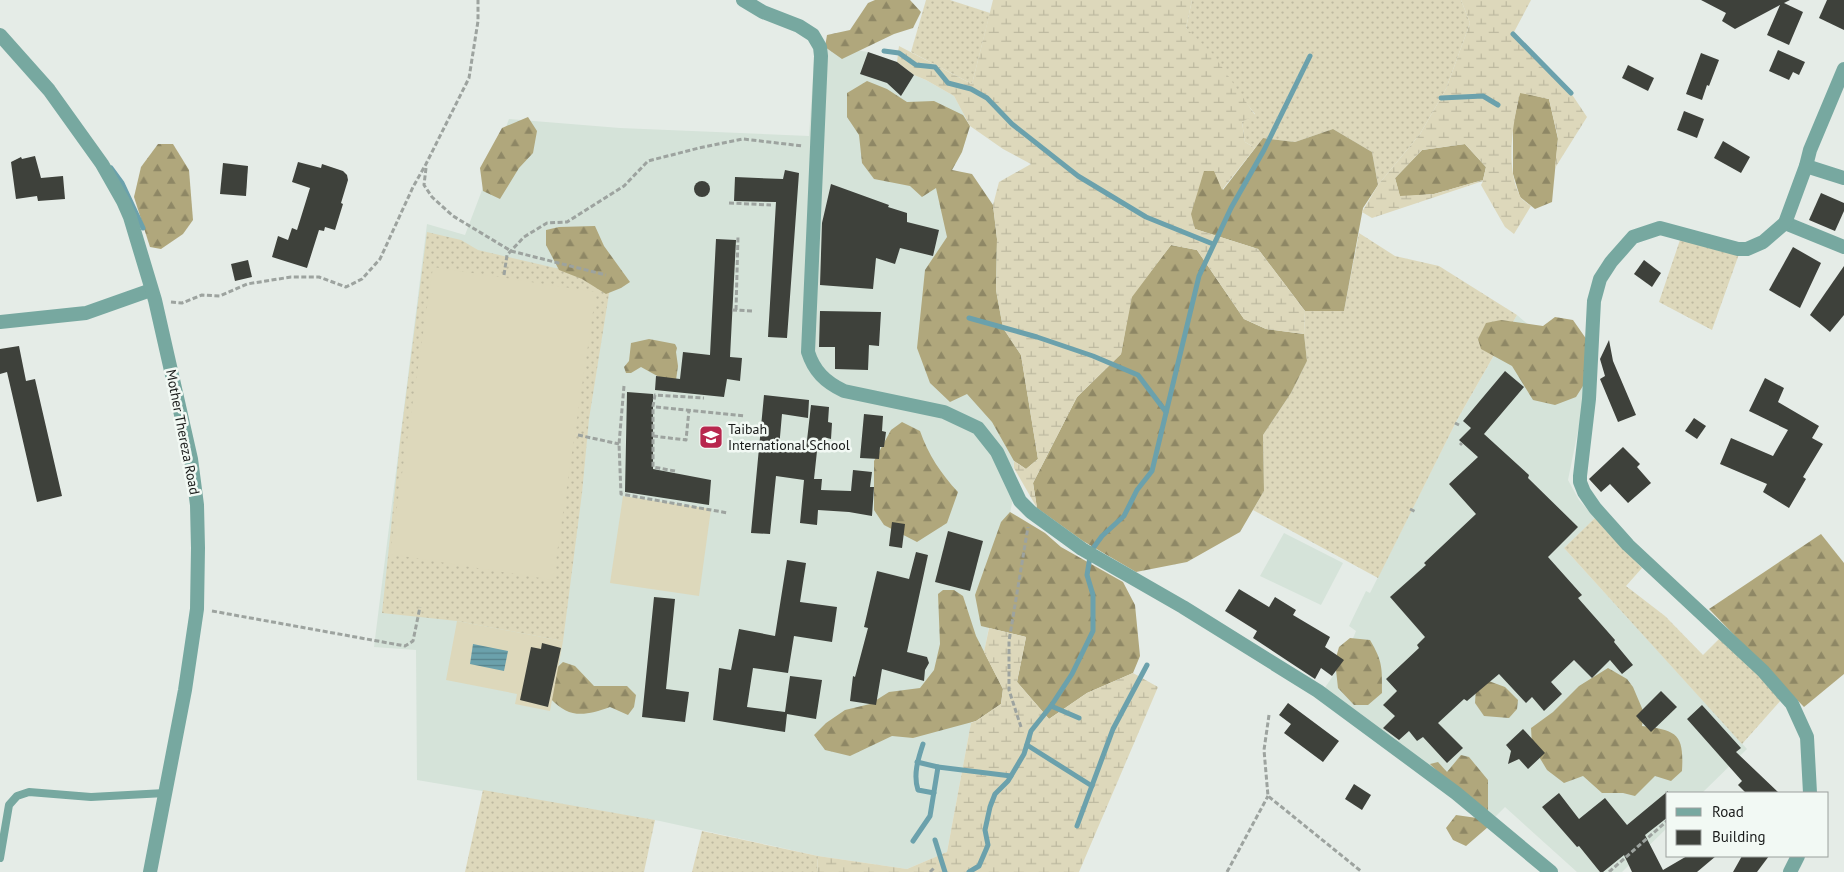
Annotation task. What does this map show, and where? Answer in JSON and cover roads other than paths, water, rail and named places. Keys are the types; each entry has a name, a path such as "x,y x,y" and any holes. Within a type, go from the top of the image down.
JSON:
{"street":[{"path":"743,0 763,12 798,26 813,35 820,46 808,352 812,363 821,376 844,391 944,412 978,428 996,452 1020,501 1031,512 1082,549 1183,607 1318,691 1456,794 1551,872"},
{"name":"Mother Thereza Road","path":"0,35 49,90 108,174 123,201 130,217 153,295 183,418 197,505 197,609 186,690 150,872"},
{"path":"1810,792 1807,737 1792,704 1756,665 1628,545 1595,508 1584,492 1580,476 1589,399 1594,301 1600,279 1611,262 1633,237 1660,228 1738,249 1747,249 1763,242 1785,223 1810,150 1844,69"},
{"path":"1806,166 1844,178"},
{"path":"1785,223 1844,247"},
{"path":"0,322 86,313 153,295"},
{"path":"1790,872 1798,857"}],"lane":[{"path":"0,858 9,805 18,796 29,792 90,797 165,793"}],"water":[{"path":"473,644 508,651 504,671 470,664"}],"waterway":[{"path":"1513,34 1571,93"},
{"path":"884,51 899,53 916,65 935,67 948,83 971,89 987,98 1012,124 1078,176 1146,217 1213,244"},
{"path":"969,872 979,866 988,845 985,830 995,794 1008,781 1024,754 1031,731 1051,706 1072,674 1093,631 1093,595 1087,575 1091,551 1102,536 1124,516 1137,490 1152,471 1199,276 1231,208 1264,150 1310,56"},
{"path":"1441,98 1483,96 1498,105"},
{"path":"111,168 122,183 143,228"},
{"path":"969,318 1037,337 1093,356 1138,375 1166,412"},
{"path":"1077,826 1113,729 1147,665"},
{"path":"1051,706 1079,718"},
{"path":"923,744 917,767 916,779 918,790 934,793"},
{"path":"1027,745 1092,786"},
{"path":"917,762 938,767 1011,776"},
{"path":"913,841 930,816 938,767"},
{"path":"935,840 945,872"}],"place":[{"name":"Taibah International School","path":"711,437"}]}
